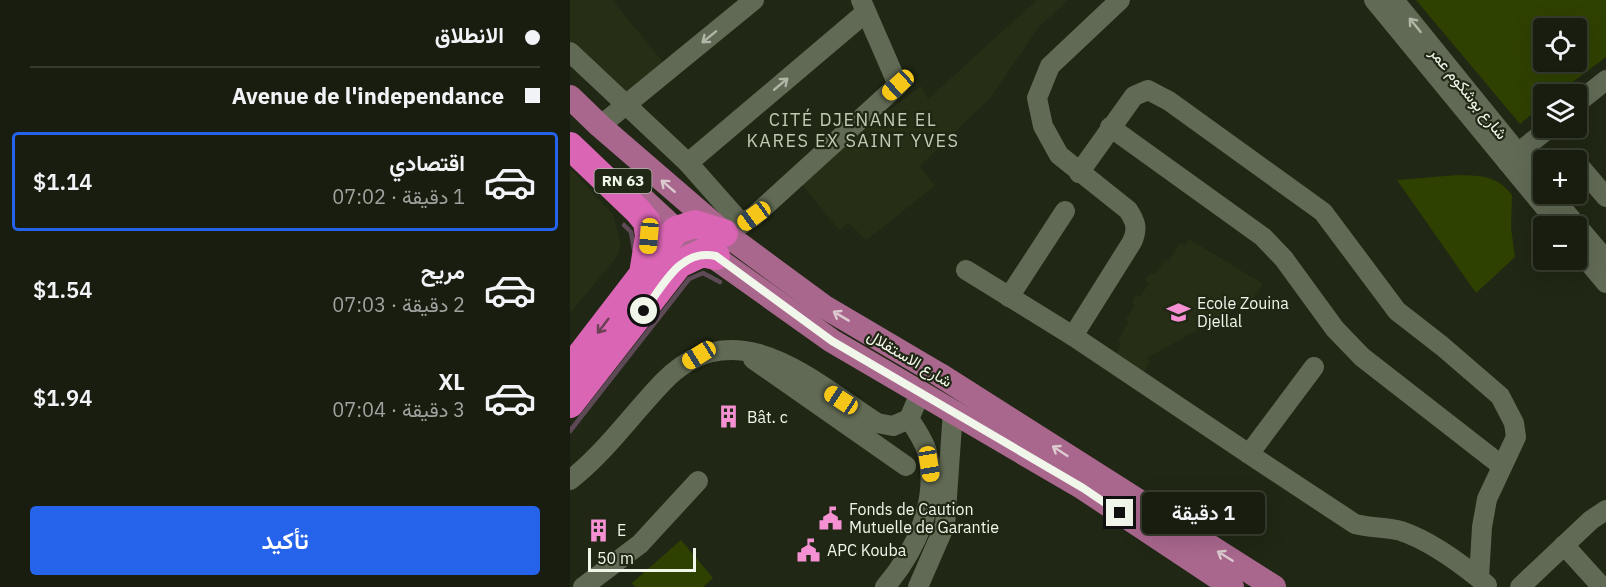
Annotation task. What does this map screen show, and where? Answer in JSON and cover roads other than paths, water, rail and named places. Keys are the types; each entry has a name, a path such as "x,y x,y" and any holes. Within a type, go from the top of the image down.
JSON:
{"highway":[{"path":"570,146 647,222 649,236 643,274"},
{"path":"570,369 643,274 703,235"},
{"path":"570,404 703,235"}],"main road":[{"name":"شارع الاستقلال","path":"570,97 703,235"},
{"name":"شارع الاستقلال","path":"570,133 703,235 940,375 1274,587"},
{"name":"RN 63","path":"703,235 832,341 921,391 1083,488 1232,587"}],"street":[{"path":"600,126 754,0"},
{"path":"1073,336 1132,242 1136,232 1135,221 1128,210 1059,155 1043,126 1037,98 1050,66 1120,0"},
{"path":"1374,0 1512,158 1553,216"},
{"name":"شارع بوشكوم عمر","path":"1394,0 1512,158 1533,176"},
{"path":"570,52 627,103 688,163 703,235 898,85 863,6 688,163"},
{"path":"1587,95 1606,80"},
{"path":"1079,173 1134,96 1148,90 1155,92 1323,212 1397,311 1500,396 1514,423 1516,437 1511,453 1502,466 1487,499 1482,527 1484,583"},
{"path":"1110,127 1263,237 1284,259 1335,329 1362,357 1502,466"},
{"path":"1512,158 1537,138"},
{"path":"1587,174 1606,197"},
{"path":"1558,204 1606,261"},
{"path":"1009,297 1065,211"},
{"path":"1587,260 1606,283"},
{"path":"966,270 1073,336 1355,524 1374,529 1398,530 1420,538 1484,583"},
{"path":"570,480 591,463 666,380 684,364 699,355 738,348 765,355 787,364 877,423 893,426 909,419 921,391"},
{"path":"738,348 906,466"},
{"path":"1249,454 1314,368"},
{"path":"918,587 945,525 953,411"},
{"path":"885,587 899,570 919,533 928,502 931,476 927,451 909,419"},
{"path":"583,587 640,544 699,481"},
{"path":"1520,587 1591,520 1606,510"},
{"path":"1564,545 1602,587"}],"waterway":[{"path":"624,225 631,232 634,249"},
{"path":"570,431 689,279 703,273 720,282"}],"place":[{"name":"Ecole Zouina Djellal","path":"1179,312"},
{"name":"Bât. c","path":"729,417"},
{"name":"Fonds de Caution Mutuelle de Garantie","path":"831,518"},
{"name":"E","path":"599,530"},
{"name":"APC Kouba","path":"809,550"}],"district":[{"name":"CITÉ DJENANE EL KARES EX SAINT YVES","path":"853,130"}]}
